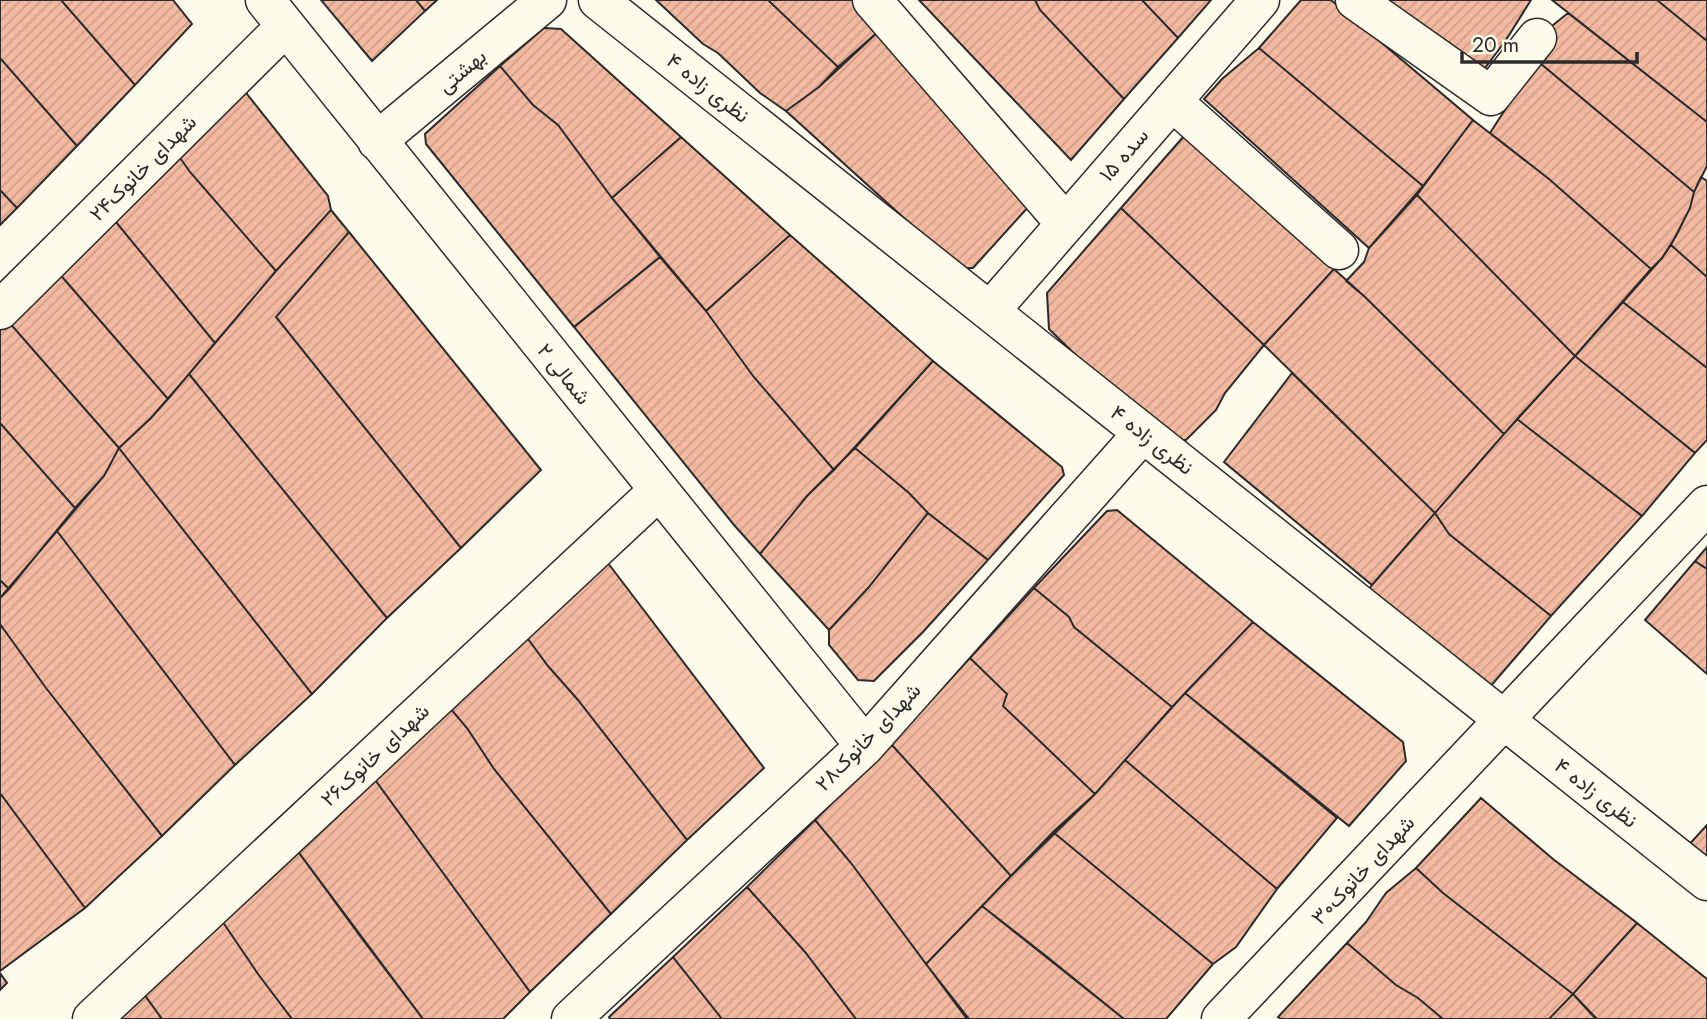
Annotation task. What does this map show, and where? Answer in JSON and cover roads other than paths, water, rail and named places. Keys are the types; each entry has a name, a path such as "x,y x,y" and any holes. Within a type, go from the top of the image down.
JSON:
{"street":[{"name":"بهشتی","path":"377,141 547,0"},
{"name":"نظری زاده ۴","path":"598,0 1707,881"},
{"path":"872,0 1065,223"},
{"name":"سده ۱۵","path":"990,311 1260,0"},
{"path":"1355,0 1491,96 1537,38"},
{"name":"شمالی ۲","path":"275,13 865,746"},
{"name":"شهدای خانوک۲۴","path":"0,310 275,13"},
{"path":"1172,101 1339,250"},
{"name":"شهدای خانوک۲۸","path":"572,1019 865,746 1143,433"},
{"name":"شهدای خانوک۲۶","path":"92,1019 658,491"},
{"name":"شهدای خانوک۳۰","path":"1222,1019 1707,505"}]}
